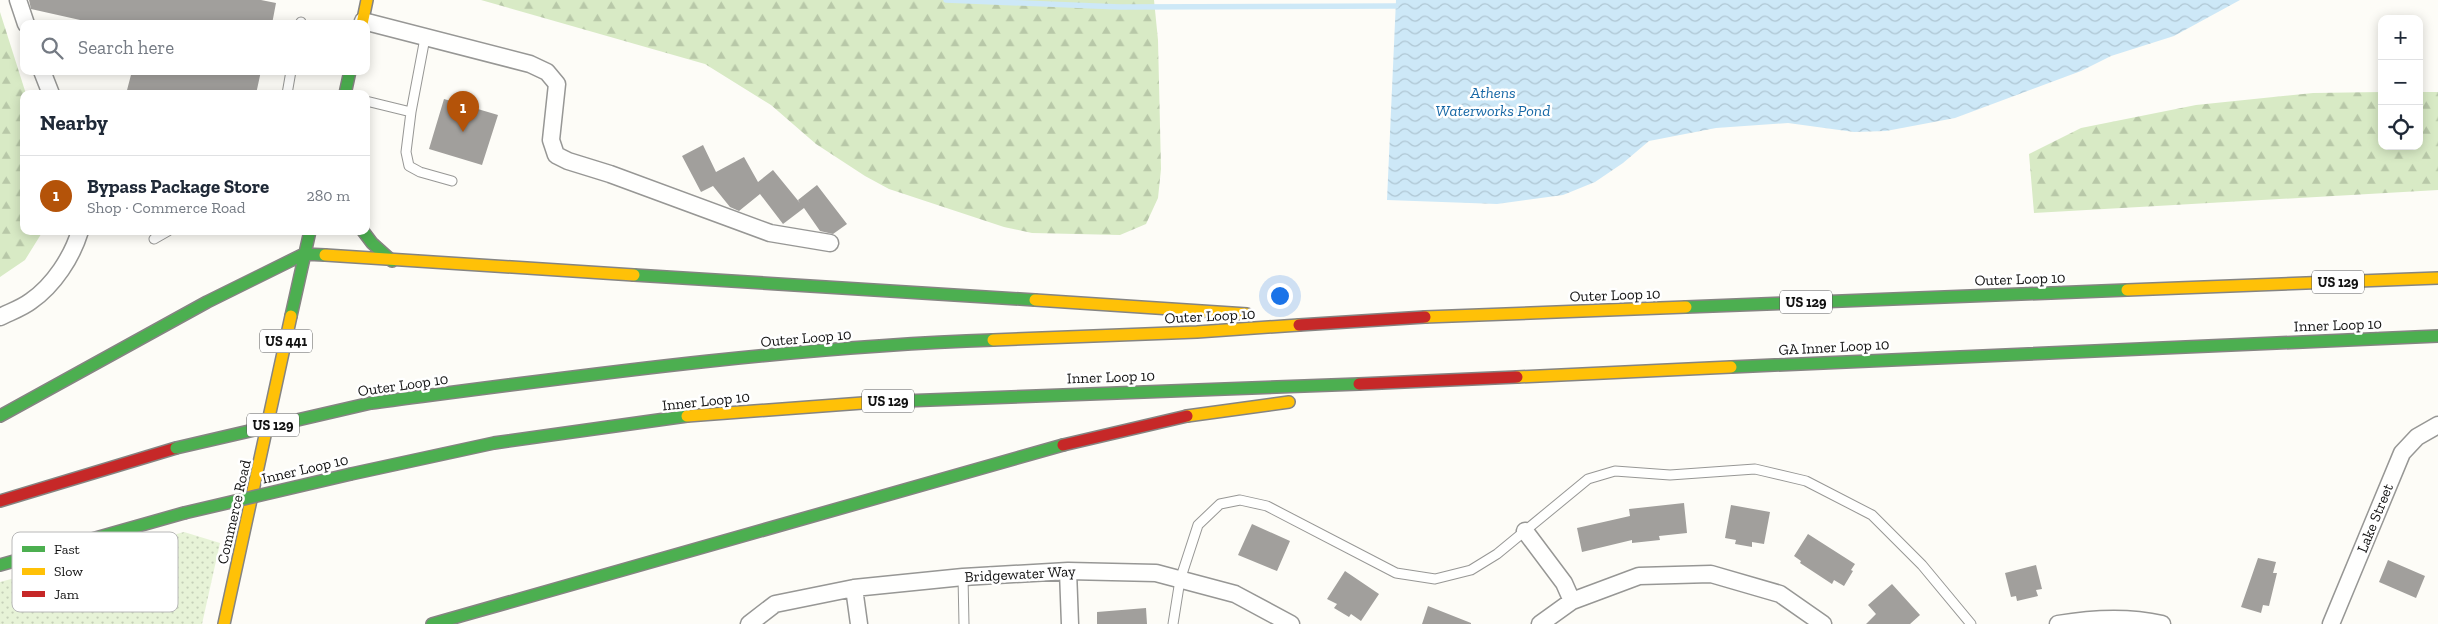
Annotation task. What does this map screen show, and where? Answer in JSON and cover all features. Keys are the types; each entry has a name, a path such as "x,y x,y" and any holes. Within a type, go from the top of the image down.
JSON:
{"highway":[{"path":"362,20 367,0"},
{"path":"346,90 349,75"},
{"name":"Commerce Road","path":"224,624 309,235"},
{"path":"366,235 392,261"},
{"path":"0,416 207,302 304,254 1263,314 1374,319"},
{"name":"Outer Loop 10","path":"0,501 176,448 371,403 655,366 930,342 1197,332 1374,319 2438,278"},
{"name":"Inner Loop 10","path":"2239,343 2438,336"},
{"name":"GA Inner Loop 10","path":"1431,381 2239,343"},
{"path":"1323,397 1431,381"},
{"name":"Inner Loop 10","path":"119,532 184,514 351,474 494,443 697,415 901,400 1431,381"},
{"path":"432,624 1050,447 1158,420 1211,411 1303,400"}],"street":[{"path":"18,0 25,20"},
{"path":"370,24 530,64 547,72 557,84 551,140 556,154 568,161 610,174 770,233 830,243"},
{"path":"44,75 49,90"},
{"path":"0,317 32,301 55,276 74,251 79,235"},
{"name":"Lake Street","path":"2331,624 2402,453 2417,437 2437,425"},
{"path":"1525,531 1564,583 1572,600"},
{"path":"1068,571 1070,624"},
{"name":"Bridgewater Way","path":"749,624 774,604 854,588 962,576 1068,571 1156,573 1235,594 1291,624"},
{"path":"1540,624 1572,600 1639,576 1711,574 1780,594 1823,624"},
{"path":"854,588 859,624"},
{"path":"2058,624 2094,618 2146,621 2162,624"}],"lane":[{"path":"425,38 411,112 406,152 409,166 420,172 452,181"},
{"path":"287,90 290,75"},
{"path":"370,102 411,112"},
{"path":"154,239 161,235"},
{"path":"1173,624 1180,580 1198,525 1220,504 1240,500 1267,506 1396,573 1435,579 1471,570 1498,554 1588,479 1615,471 1670,475 1755,469 1806,481 1872,515 1922,565 1971,624"},
{"path":"962,576 964,624"}],"green space":[{"path":"481,0 1154,0 1158,40 1161,169 1158,198 1146,224 1120,235 1032,233 1004,227 889,189 865,176 816,144 771,105 705,64"},
{"path":"0,12 25,90 20,90 20,235 41,235 25,260 0,277"},
{"path":"2378,92 2378,150 2423,150 2423,92 2438,92 2438,190 2034,213 2029,154 2081,128 2196,105 2313,93"},
{"path":"184,532 220,543 202,624 0,624 0,582 12,579 12,612 178,612 178,534"}],"water":[{"name":"Athens Waterworks Pond","path":"1396,0 2240,0 2174,36 2111,56 2081,71 1955,118 1886,131 1854,132 1788,123 1716,128 1649,141 1623,163 1595,182 1563,195 1497,204 1387,200"}],"building":[{"path":"29,0 261,0 276,3 273,20 80,20 31,9"},
{"path":"131,75 260,75 257,90 127,90"},
{"path":"444,99 498,115 482,165 429,149"},
{"path":"703,145 716,172 744,157 758,182 773,170 800,203 798,200 817,185 847,224 833,234 820,231 804,208 783,224 760,194 739,211 730,207 713,186 701,192 682,156"},
{"path":"1684,503 1687,533 1659,536 1660,540 1632,543 1632,540 1582,552 1577,528 1630,516 1629,509"},
{"path":"1731,505 1770,512 1764,544 1752,542 1752,547 1735,544 1736,540 1725,538"},
{"path":"1252,524 1290,541 1277,571 1238,555"},
{"path":"1808,534 1855,564 1844,586 1834,580 1832,584 1800,563 1801,561 1794,556"},
{"path":"2258,558 2276,562 2273,573 2277,573 2269,606 2263,605 2261,613 2241,607"},
{"path":"2388,560 2425,576 2416,598 2379,582"},
{"path":"2036,565 2042,589 2036,590 2038,596 2017,601 2016,596 2011,597 2005,573"},
{"path":"1345,571 1379,594 1361,621 1351,614 1349,617 1334,608 1337,604 1327,599"},
{"path":"1892,584 1920,615 1910,624 1866,624 1876,614 1868,605"},
{"path":"1428,606 1471,623 1471,624 1422,624"},
{"path":"1146,608 1147,624 1097,624 1097,612"}],"waterway":[{"path":"946,0 1120,7 1396,6"}],"traffic: fast":[{"path":"346,90 349,75"},
{"path":"291,316 309,235"},
{"path":"366,235 392,261"},
{"path":"0,416 207,302 304,254 325,255"},
{"path":"634,275 1035,300"},
{"path":"1686,307 2127,290"},
{"path":"1731,367 2438,336"},
{"path":"371,403 604,373 759,356 837,349 993,340"},
{"path":"876,402 1359,384"},
{"path":"176,448 371,403"},
{"path":"351,474 494,443 687,416"},
{"path":"432,624 1063,445"},
{"path":"184,513 351,474"},
{"path":"117,532 184,513"},
{"path":"0,565 12,562"}],"traffic: slow":[{"path":"363,20 367,0"},
{"path":"325,255 634,275"},
{"path":"2127,290 2438,278"},
{"path":"1035,300 1247,314"},
{"path":"1425,317 1686,307"},
{"path":"224,624 291,316"},
{"path":"993,340 1197,332 1299,325"},
{"path":"1517,377 1731,367"},
{"path":"687,416 876,402"},
{"path":"1187,416 1289,402"}],"traffic: jam":[{"path":"1299,325 1425,317"},
{"path":"1359,384 1517,377"},
{"path":"1063,445 1187,416"},
{"path":"0,501 176,448"}],"place":[{"name":"Bypass Package Store","path":"463,132"}]}
